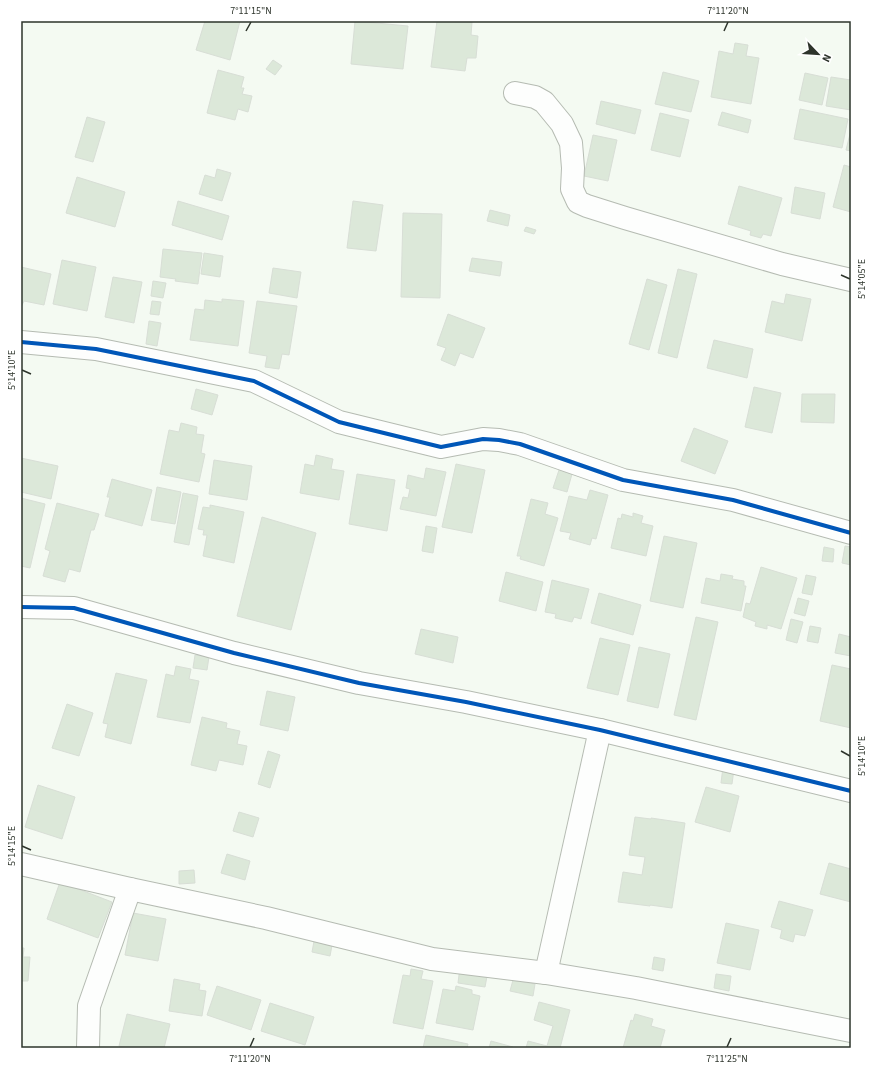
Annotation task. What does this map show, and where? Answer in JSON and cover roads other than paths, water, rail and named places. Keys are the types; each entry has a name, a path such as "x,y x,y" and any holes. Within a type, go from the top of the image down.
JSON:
{"street":[{"path":"515,93 535,97 544,102 562,124 571,143 573,168 572,189 578,202 624,218 782,264 851,280"},
{"path":"21,342 96,349 254,381 339,422 441,447 483,439 511,442 623,480 733,500 851,533"},
{"path":"21,608 74,608 234,653 359,683 466,702 600,730 851,791"},
{"path":"546,973 600,730"},
{"path":"21,864 266,918 432,959 546,973 636,988 851,1031"},
{"path":"88,1048 89,1006 130,889"}]}
